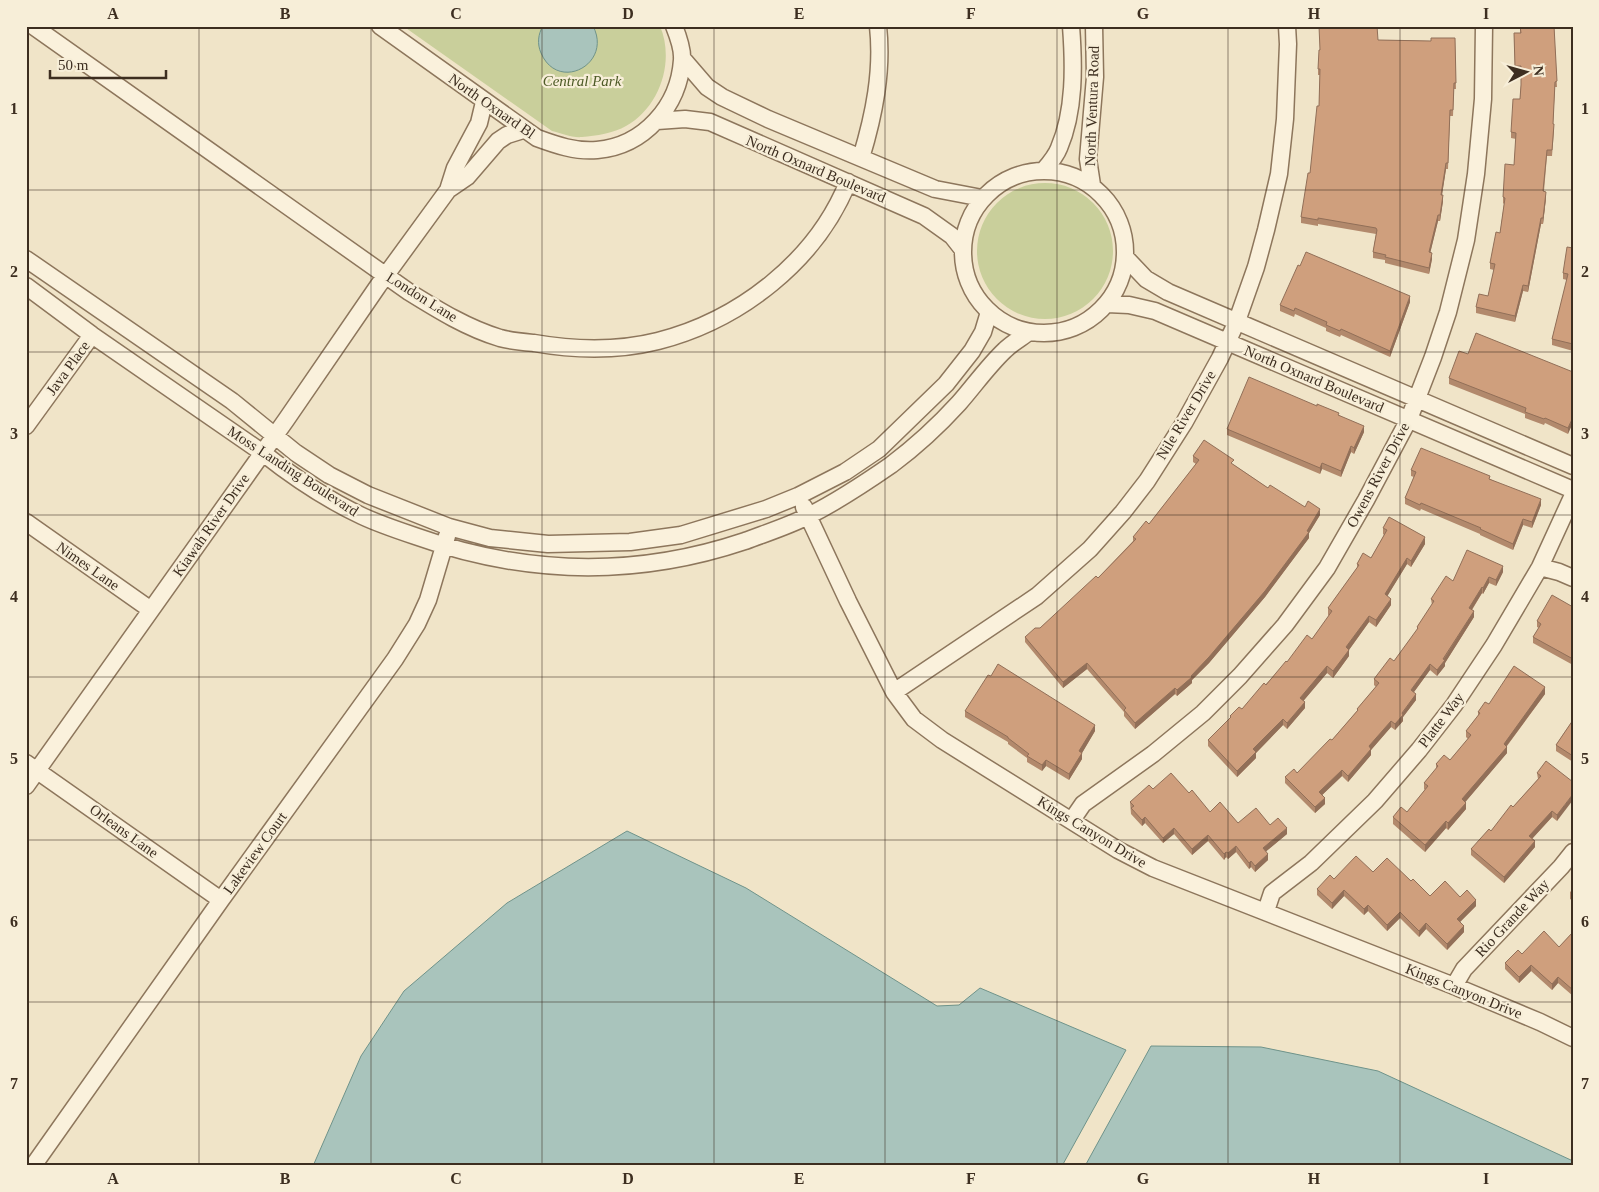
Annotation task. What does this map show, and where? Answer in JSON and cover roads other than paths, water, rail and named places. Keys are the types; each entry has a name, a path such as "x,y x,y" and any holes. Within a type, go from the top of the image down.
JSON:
{"street":[{"name":"London Lane","path":"33,26 386,275 452,319 501,338 564,348 618,347 657,342 696,329 731,312 783,274 821,233 840,203 848,182"},
{"name":"North Oxnard Bl","path":"380,26 523,130 537,138 577,150 597,150 621,145 638,136 657,122 676,89 682,58 674,26"},
{"path":"861,158 869,133 877,95 880,62 878,26"},
{"name":"North Ventura Road","path":"1044,170 1059,150 1067,124 1072,87 1073,49 1071,26"},
{"name":"North Ventura Road","path":"1092,185 1088,159 1095,77 1094,26"},
{"name":"Nile River Drive","path":"894,692 1037,596 1090,549 1123,512 1147,481 1184,424 1228,342 1256,267 1279,174 1286,110 1287,26"},
{"name":"Owens River Drive","path":"1072,820 1083,804 1153,754 1202,713 1240,676 1285,625 1327,568 1366,500 1408,420 1418,398 1448,312 1466,240 1476,174 1483,99 1484,26"},
{"name":"North Oxnard Boulevard","path":"682,58 707,87 722,97 768,119 935,189 982,198"},
{"name":"Kiawah River Drive","path":"26,786 32,767 151,610 386,275 448,190 455,168 479,123 484,102"},
{"name":"North Oxnard Boulevard","path":"657,122 685,119 710,122 924,216 952,236 963,250"},
{"name":"Kiawah River Drive","path":"448,190 467,177 498,141 507,135 523,130"},
{"path":"1044,170 1061,172 1077,177 1092,185 1111,205 1123,231 1126,258 1122,276 1107,304 1091,319 1072,329 1051,334 1030,332 1008,325 989,312 975,294 966,273 963,250 966,230 982,198 1000,184 1021,174 1044,170"},
{"name":"North Oxnard Boulevard","path":"1126,258 1146,279 1164,290 1573,466"},
{"name":"Moss Landing Boulevard","path":"26,259 232,402 329,475 368,494 449,527 490,538 548,544 630,542 681,535 766,510 845,472 872,454 914,417 946,384 972,351 984,332 989,312"},
{"name":"Moss Landing Boulevard","path":"26,286 92,335 282,467 362,516 444,547 492,559 538,566 580,568 633,566 685,558 724,548 776,530 808,516 845,496 892,464 924,438 957,405 1004,351 1030,332"},
{"name":"North Oxnard Boulevard","path":"1107,304 1129,304 1149,309 1573,490"},
{"name":"Java Place","path":"26,426 92,335"},
{"name":"Platte Way","path":"1266,912 1272,893 1311,863 1375,801 1419,750 1454,705 1494,645 1540,567 1573,495"},
{"name":"Kings Canyon Drive","path":"798,496 894,692 914,719 942,740 1118,850 1153,868 1454,986 1573,1038"},
{"name":"Nimes Lane","path":"26,522 151,610"},
{"name":"Lakeview Court","path":"33,1166 220,900 395,659 413,631 428,600 449,527"},
{"path":"1540,567 1573,578"},
{"name":"Orleans Lane","path":"32,767 220,900"},
{"name":"Rio Grande Way","path":"1454,986 1464,969 1573,852"}],"water":[{"path":"543,26 593,26 597,40 596,52 590,62 581,69 570,72 559,71 549,65 539,46 539,36"},
{"path":"627,831 746,888 937,1006 959,1005 980,988 1126,1050 1062,1166 313,1166 361,1056 404,991 507,903"},
{"path":"1151,1046 1261,1047 1378,1071 1573,1161 1573,1166 1085,1166"}],"park label":[{"name":"Central Park","path":"582,81"}]}
